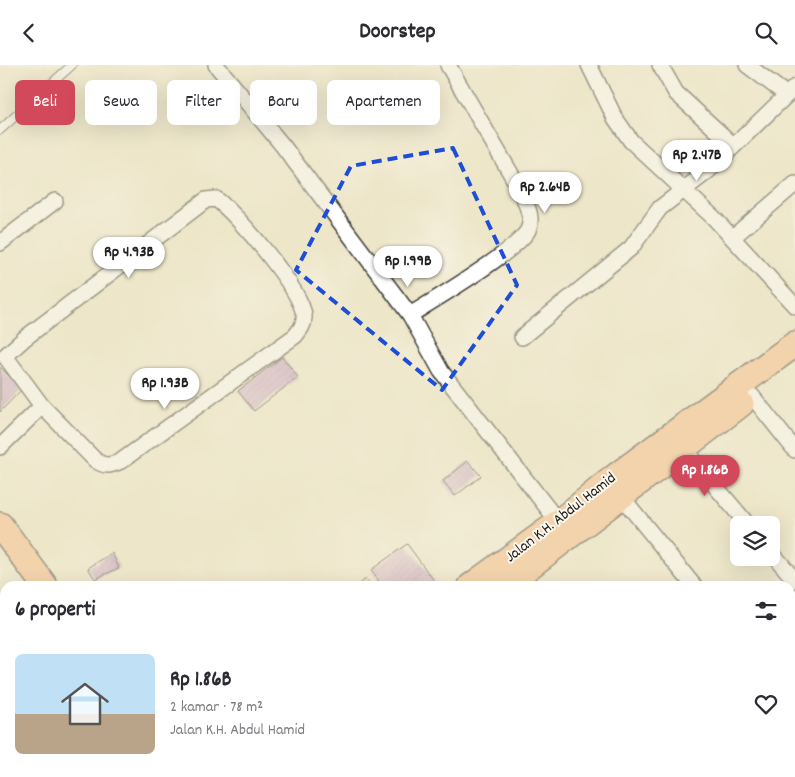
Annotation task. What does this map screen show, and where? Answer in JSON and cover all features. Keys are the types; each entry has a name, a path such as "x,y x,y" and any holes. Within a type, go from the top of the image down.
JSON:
{"highway":[{"name":"Jalan K.H. Abdul Hamid","path":"509,581 612,479 795,344"},
{"name":"Jalan K.H. Abdul Hamid","path":"479,581 621,495 795,363"},
{"path":"0,525 41,581"}],"street":[{"path":"216,65 283,146 410,315 441,371 564,528"},
{"path":"410,315 512,248 528,229 530,215 522,193 448,65"},
{"path":"589,65 615,118 631,141 733,237 795,306"},
{"path":"660,65 676,93 734,146"},
{"path":"522,337 631,248 660,209 708,171 791,91 747,65"},
{"path":"733,237 795,184"},
{"path":"216,199 232,212 283,274 303,311 304,318 302,327 295,336 121,461 111,466 104,466 95,459 42,406 2,355 206,200 216,199"},
{"path":"0,243 55,201"},
{"path":"752,396 795,451"},
{"path":"0,447 42,406"},
{"path":"684,449 740,516"},
{"path":"621,495 690,581"},
{"path":"780,562 795,580"}],"lane":[{"path":"1,128 72,65"}],"highlighted area":[{"path":"453,148 517,285 442,390 296,270 351,166"}],"building":[{"path":"282,357 298,377 254,411 238,391"},
{"path":"0,367 22,389 0,412"},
{"path":"468,461 481,476 455,496 443,481"},
{"path":"407,544 434,581 379,581 371,570"},
{"path":"112,553 119,568 95,579 88,568"}]}
